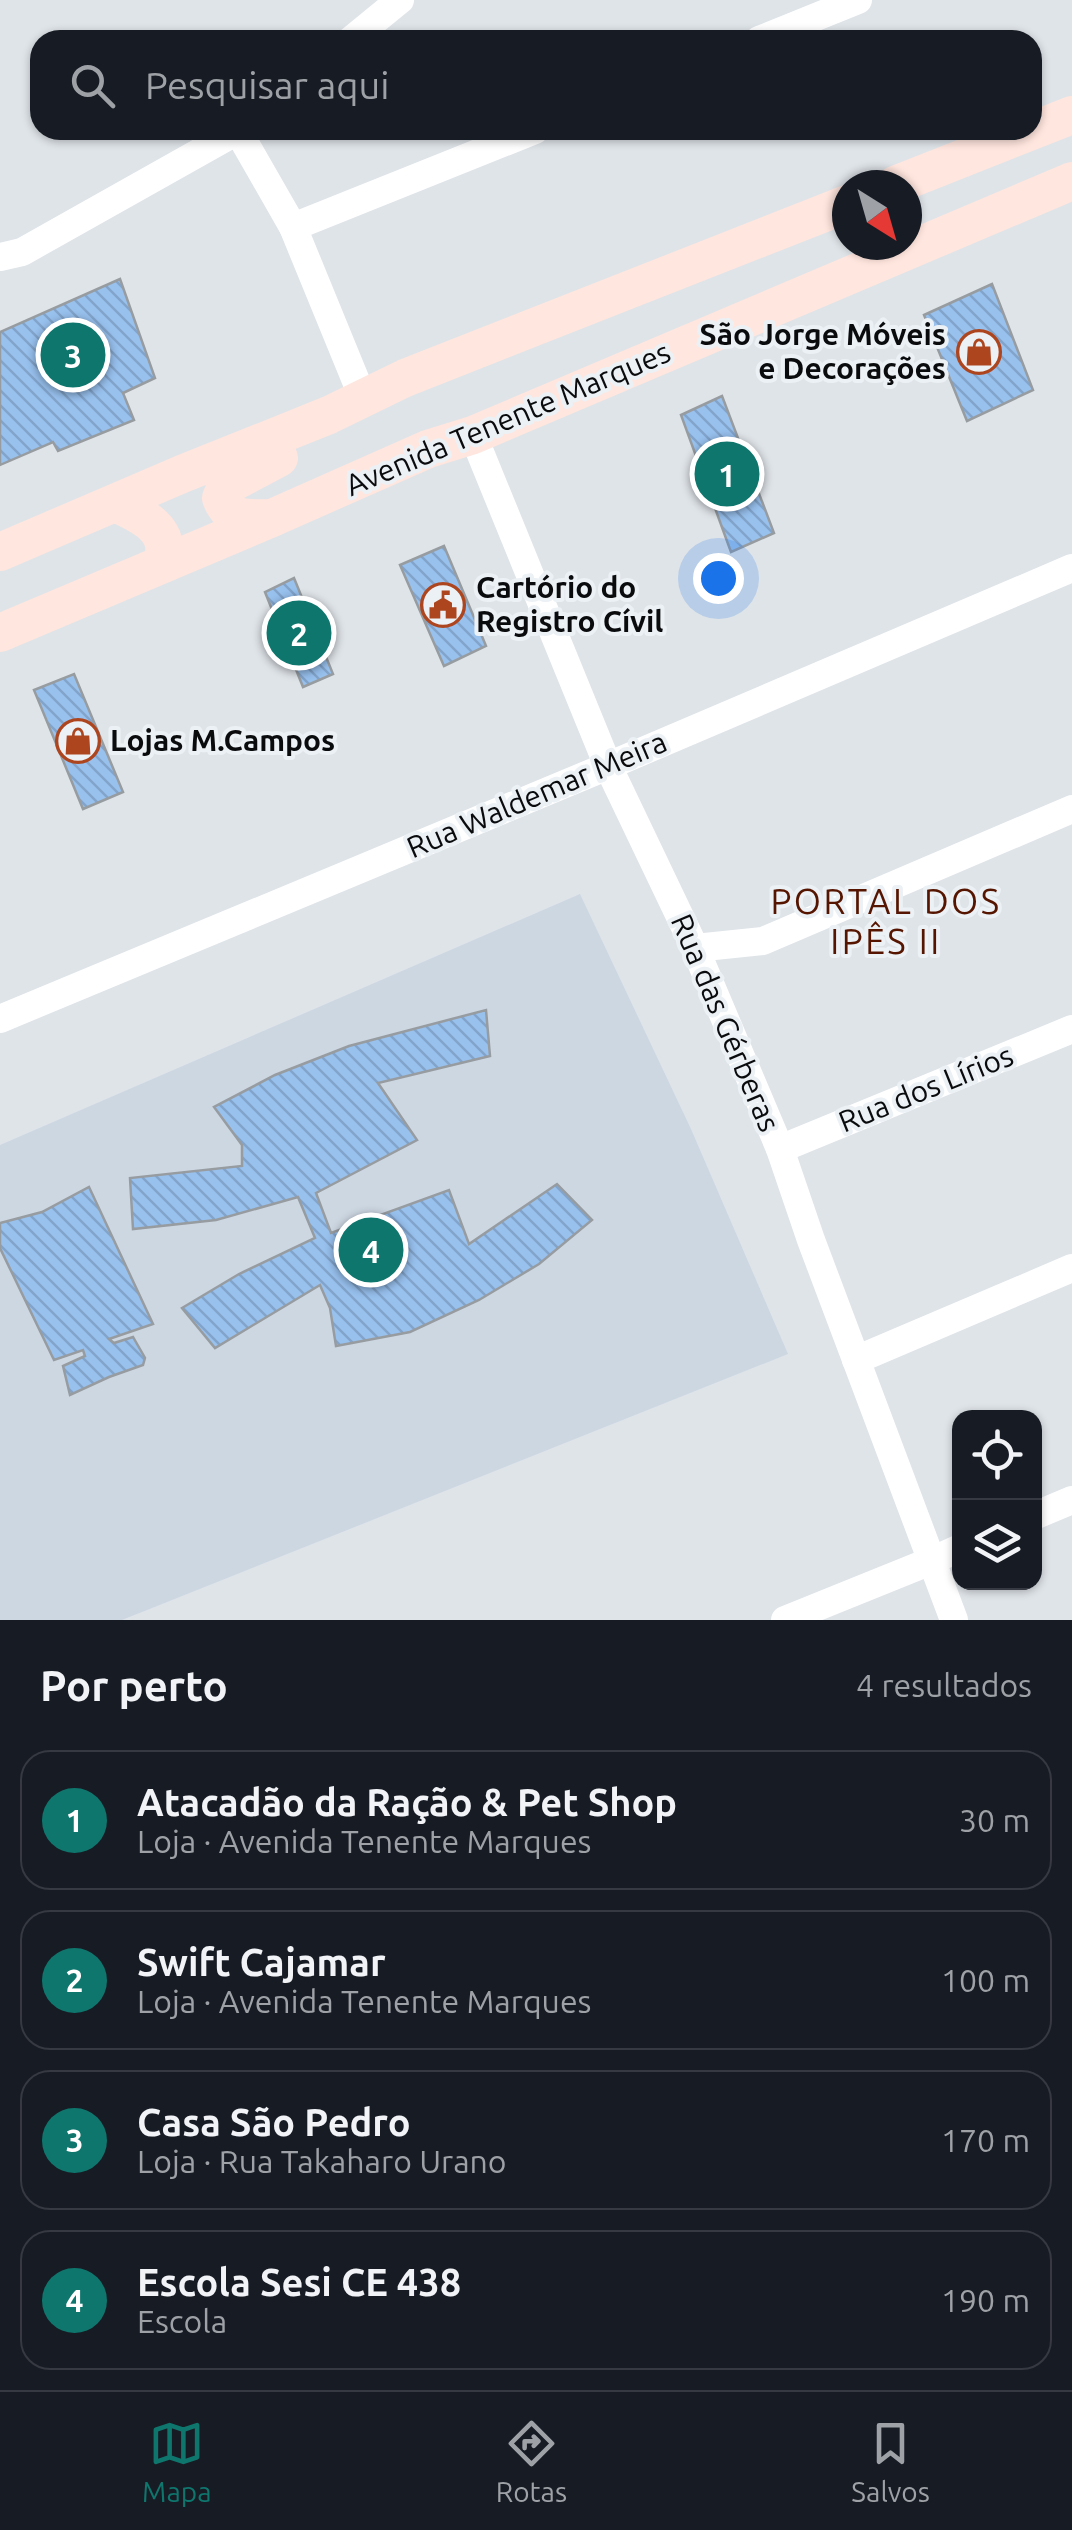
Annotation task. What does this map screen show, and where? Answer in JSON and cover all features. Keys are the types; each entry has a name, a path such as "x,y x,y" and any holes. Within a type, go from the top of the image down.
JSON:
{"main road":[{"path":"1042,128 1072,116"},
{"path":"922,174 1010,140"},
{"name":"Avenida Tenente Marques","path":"0,633 1072,181"},
{"path":"0,552 329,414 405,378 832,210"},
{"path":"272,518 236,518 224,508 221,498 226,486 304,445 329,414"},
{"path":"116,503 153,524 165,553 161,564"}],"street":[{"path":"363,30 400,0"},
{"path":"784,30 858,0"},
{"path":"0,257 22,252 222,140"},
{"path":"243,140 293,227 363,398"},
{"path":"293,227 510,140"},
{"name":"Rua das Gérberas","path":"473,435 608,766 695,948 780,1149 954,1620"},
{"name":"Rua Waldemar Meira","path":"0,1020 1072,568"},
{"path":"695,948 763,940 1072,809"},
{"name":"Rua dos Lírios","path":"780,1149 1072,1029"},
{"path":"856,1360 1072,1268"},
{"path":"1042,1513 1072,1500"},
{"path":"785,1620 952,1552"}],"shaded area":[{"path":"580,894 691,1129 788,1354 122,1620 0,1620 0,1145"}],"building":[{"path":"120,279 155,378 123,393 134,420 58,451 53,442 0,465 0,332"},
{"name":"São Jorge Móveis e Decorações","path":"992,284 1033,390 967,421 924,315"},
{"path":"722,396 774,533 731,552 681,415"},
{"name":"Cartório do Registro Cívil","path":"444,546 486,646 444,666 400,565"},
{"path":"294,578 333,674 303,687 265,592"},
{"name":"Lojas M.Campos","path":"74,674 123,792 83,809 34,690"},
{"path":"486,1010 490,1056 378,1083 417,1140 316,1193 331,1233 449,1190 469,1244 557,1184 592,1220 539,1264 479,1300 410,1332 336,1346 330,1308 320,1285 215,1348 182,1308 239,1274 315,1238 298,1197 216,1220 133,1229 130,1178 242,1166 242,1145 214,1107 275,1075 349,1046"},
{"path":"89,1187 153,1324 109,1339 114,1343 133,1337 145,1358 143,1365 70,1395 63,1366 85,1356 83,1350 54,1360 0,1248 0,1223 42,1212"}],"place":[{"name":"São Jorge Móveis e Decorações","path":"979,352"},
{"name":"Casa São Pedro","path":"73,355"},
{"name":"Atacadão da Ração & Pet Shop","path":"727,474"},
{"name":"Cartório do Registro Cívil","path":"443,605"},
{"name":"Swift Cajamar","path":"299,633"},
{"name":"Lojas M.Campos","path":"78,741"},
{"name":"Escola Sesi CE 438","path":"371,1250"}],"district":[{"name":"PORTAL DOS IPÊS II","path":"886,922"}]}
